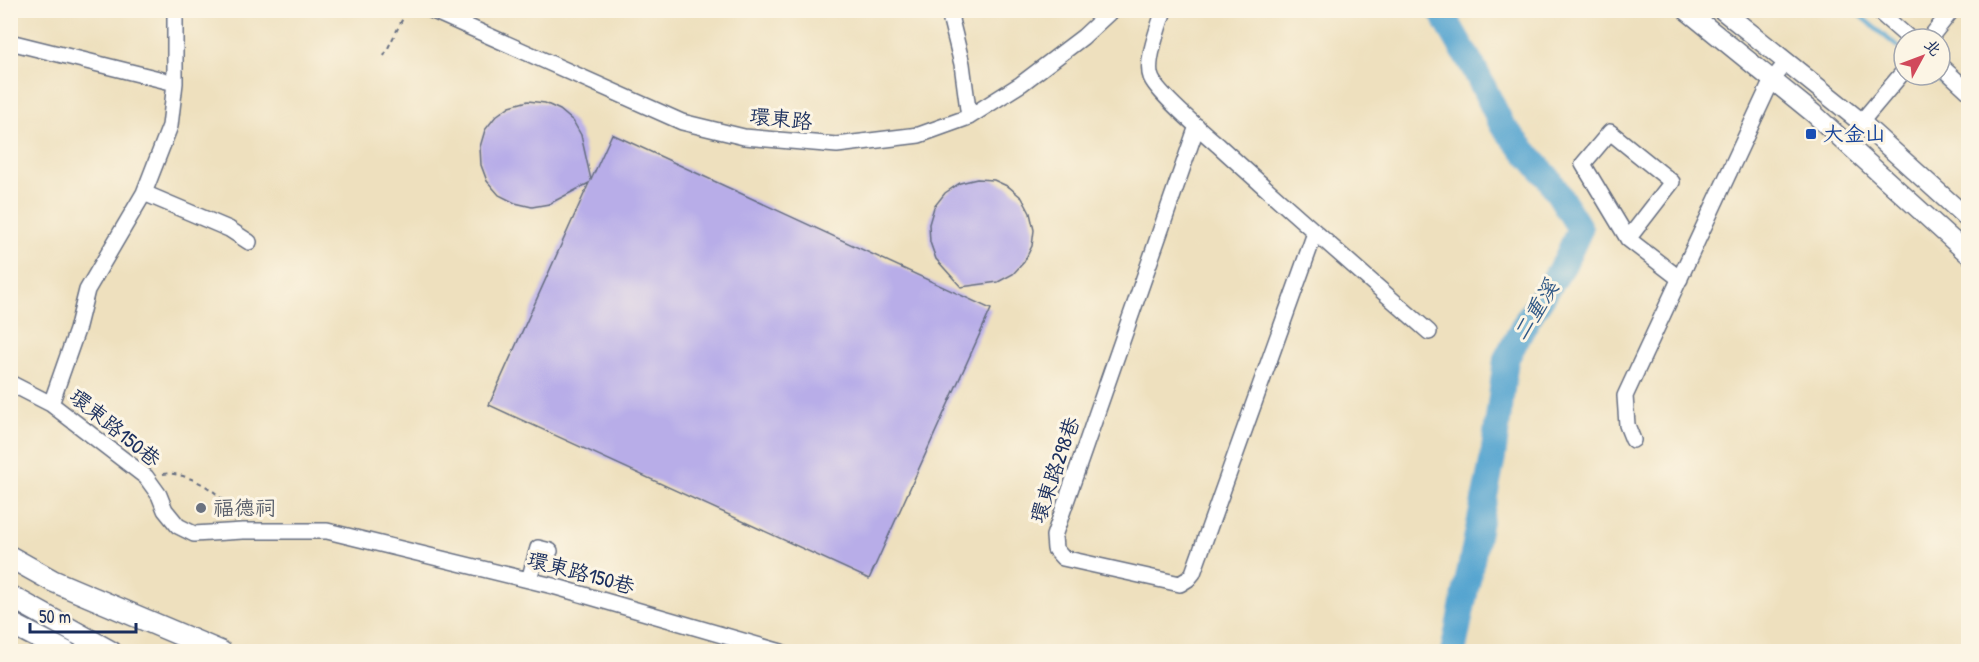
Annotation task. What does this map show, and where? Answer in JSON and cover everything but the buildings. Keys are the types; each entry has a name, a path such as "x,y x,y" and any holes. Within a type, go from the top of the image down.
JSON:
{"highway":[{"path":"10,557 53,581 220,651"},
{"path":"10,596 111,651"},
{"path":"10,623 66,651"}],"main road":[{"path":"1686,10 1813,114 1968,254"},
{"path":"1722,10 1861,122 1968,219"},
{"path":"1900,192 1918,173"}],"street":[{"name":"環東路150巷","path":"175,10 175,83 170,126 144,193 87,290 77,330 51,404 146,477 159,495 165,510 178,526 194,534 243,531 327,531 529,580 742,646 781,651"},
{"name":"環東路","path":"431,10 682,122 744,137 837,145 919,135 969,117 1021,84 1083,37 1112,10"},
{"path":"953,10 951,20 962,64 969,117"},
{"path":"1164,10 1150,60 1150,75 1155,85 1315,233 1429,332"},
{"path":"1877,10 1896,27"},
{"path":"1939,27 1952,10"},
{"path":"10,42 175,83"},
{"path":"1633,440 1627,425 1625,396 1772,80 1787,62"},
{"path":"1952,76 1968,91"},
{"path":"1861,122 1892,85"},
{"name":"環東路298巷","path":"1197,126 1054,536 1054,549 1063,558 1180,584 1193,573 1315,233"},
{"path":"1628,238 1672,182 1610,132 1583,164 1628,238 1680,279"},
{"path":"144,193 229,230 249,242"},
{"path":"10,383 51,404"},
{"path":"529,580 538,548 550,551"}],"path":[{"path":"384,56 408,10"},
{"path":"146,477 171,473 204,485 222,497 243,531"}],"waterway":[{"name":"二重溪","path":"1440,10 1475,70 1502,125 1550,180 1580,229 1564,264 1527,320 1506,359 1493,457 1453,652"},
{"path":"1853,10 1892,42"},
{"path":"1947,87 1968,104"}],"place":[{"name":"大金山","path":"1811,134"},
{"name":"福德祠","path":"201,508"}]}
